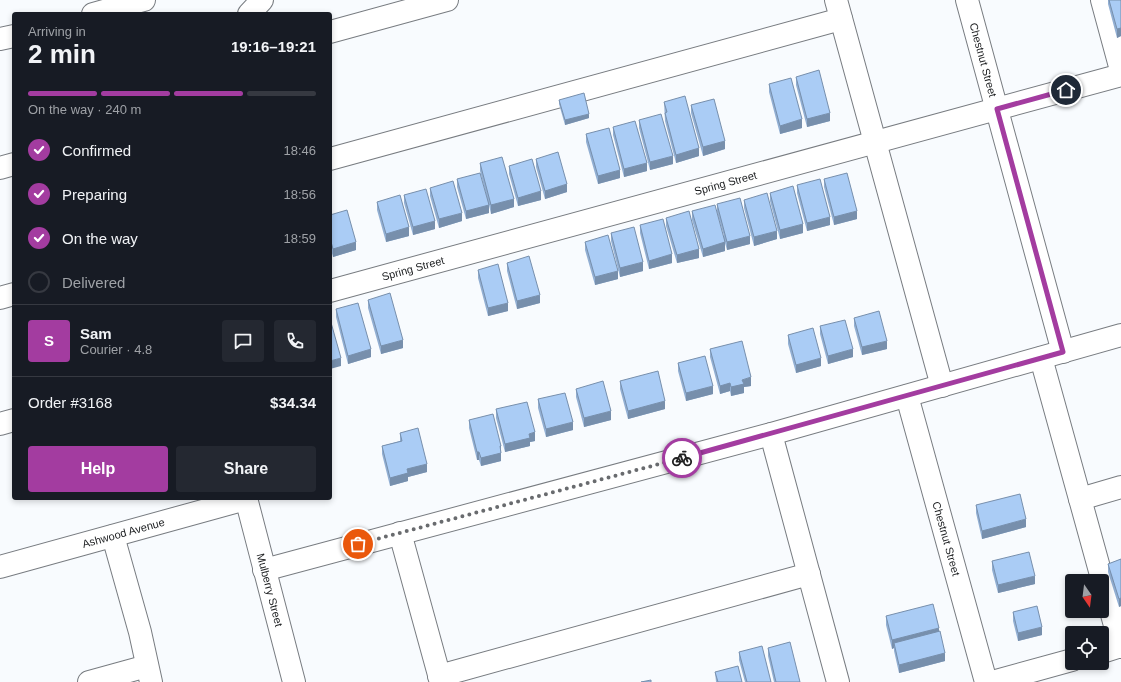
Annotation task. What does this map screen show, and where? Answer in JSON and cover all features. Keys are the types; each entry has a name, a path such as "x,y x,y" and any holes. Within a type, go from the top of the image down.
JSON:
{"street":[{"path":"100,12 144,0"},
{"path":"250,12 262,0"},
{"path":"332,31 447,0"},
{"name":"Chestnut Street","path":"967,0 1063,352"},
{"path":"1102,0 1121,70"},
{"path":"332,158 838,9 942,386"},
{"path":"0,39 12,36"},
{"name":"Spring Street","path":"332,290 1121,76"},
{"path":"0,168 12,165"},
{"path":"0,298 12,295"},
{"path":"264,570 771,434 1121,335"},
{"path":"1041,358 1121,647 1109,650"},
{"name":"Chestnut Street","path":"907,396 986,682"},
{"path":"0,424 12,421"},
{"path":"771,434 838,682"},
{"path":"1080,498 1121,487"},
{"name":"Ashwood Avenue","path":"0,567 242,500"},
{"name":"Mulberry Street","path":"246,500 294,682"},
{"path":"400,533 440,679 809,574"},
{"path":"89,682 149,674 140,632 113,536"},
{"path":"992,682 1065,662"}],"building":[{"path":"1109,0 1121,0 1121,28 1117,29"},
{"path":"819,70 830,113 807,119 796,77"},
{"path":"791,78 802,119 780,126 769,84"},
{"path":"584,93 589,114 565,120 559,100"},
{"path":"685,96 699,148 676,155 665,113 667,112 664,102"},
{"path":"714,99 725,141 703,147 691,105"},
{"path":"661,114 673,156 650,162 639,120"},
{"path":"635,121 647,163 624,169 613,127"},
{"path":"609,128 620,170 598,176 586,134"},
{"path":"558,152 567,184 545,191 536,159"},
{"path":"502,157 514,199 491,205 480,163"},
{"path":"532,159 541,191 518,198 509,166"},
{"path":"480,173 489,205 466,211 457,179"},
{"path":"847,173 857,211 834,217 824,179"},
{"path":"820,179 830,217 807,223 797,185"},
{"path":"453,181 462,213 439,219 430,188"},
{"path":"793,186 803,224 780,230 770,193"},
{"path":"426,189 435,221 413,227 404,195"},
{"path":"767,193 777,231 754,237 744,200"},
{"path":"400,195 409,227 386,234 377,202"},
{"path":"740,198 750,236 727,242 717,204"},
{"path":"715,205 725,242 703,249 692,211"},
{"path":"347,210 356,242 333,249 332,214"},
{"path":"689,211 699,249 677,255 666,218"},
{"path":"663,219 672,254 649,261 640,225"},
{"path":"634,227 643,262 620,268 611,233"},
{"path":"608,235 618,271 595,277 585,242"},
{"path":"529,256 540,295 517,301 507,263"},
{"path":"498,264 508,303 488,308 478,270"},
{"path":"390,293 403,340 381,346 368,300"},
{"path":"358,303 371,349 348,356 336,309"},
{"path":"879,311 887,341 862,347 854,318"},
{"path":"845,320 853,349 828,356 820,326"},
{"path":"332,326 341,358 332,360"},
{"path":"813,328 821,358 796,365 788,335"},
{"path":"742,341 751,377 742,380 744,384 731,387 730,383 720,386 710,349"},
{"path":"705,356 713,386 686,393 678,363"},
{"path":"658,371 665,401 628,411 620,381"},
{"path":"603,381 611,411 584,418 576,389"},
{"path":"565,393 573,422 546,429 538,399"},
{"path":"527,402 535,432 529,434 530,438 505,444 496,409"},
{"path":"493,414 501,446 501,453 481,458 479,452 477,452 469,420"},
{"path":"418,428 427,464 407,469 408,473 390,478 382,446 402,441 400,433"},
{"path":"1020,494 1026,519 982,531 976,505"},
{"path":"1029,552 1035,576 998,585 992,561"},
{"path":"1121,559 1121,598 1119,599 1108,564"},
{"path":"933,604 939,628 892,640 886,616"},
{"path":"1037,606 1042,627 1018,633 1013,612"},
{"path":"940,631 945,653 899,665 894,643"},
{"path":"790,642 800,682 776,682 768,648"},
{"path":"762,646 771,682 747,682 739,652"},
{"path":"738,666 742,682 718,682 715,672"}],"way so far":[{"path":"358,544 682,458"}],"route":[{"path":"682,458 1063,352 997,109 1066,90"}]}
